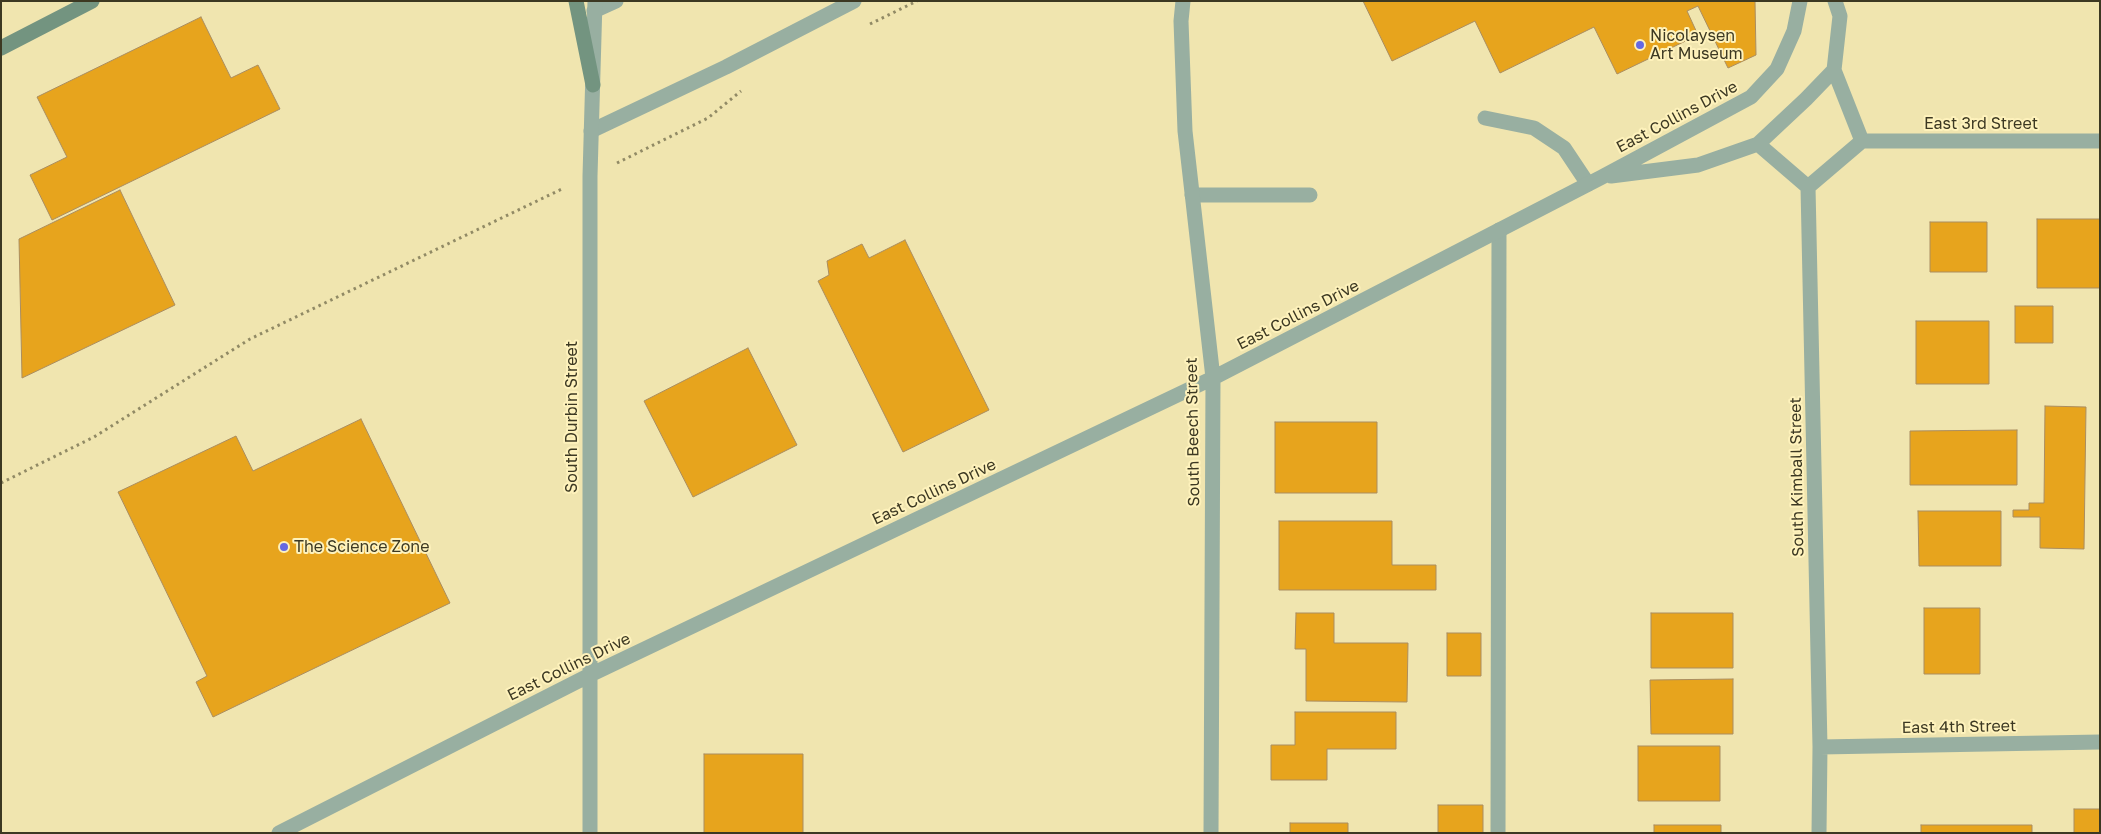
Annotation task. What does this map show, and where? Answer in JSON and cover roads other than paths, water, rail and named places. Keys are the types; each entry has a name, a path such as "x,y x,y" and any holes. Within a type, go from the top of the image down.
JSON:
{"main road":[{"path":"1,48 92,1"},
{"path":"576,1 593,85"}],"street":[{"path":"594,6 616,1"},
{"path":"590,130 726,67 854,1"},
{"name":"South Beech Street","path":"1183,1 1181,21 1184,121 1213,378 1211,833"},
{"name":"East Collins Drive","path":"279,833 590,675 1213,378 1751,97 1777,69 1794,31 1800,1"},
{"path":"1758,144 1808,187 1862,141 1834,70 1840,16 1835,1"},
{"name":"South Durbin Street","path":"590,833 590,130 593,85 594,6"},
{"name":"East Collins Drive","path":"1595,180 1698,165 1758,144 1834,70"},
{"path":"1485,118 1534,128 1564,148 1595,180"},
{"name":"East 3rd Street","path":"1862,141 2100,141"},
{"name":"South Kimball Street","path":"1808,187 1820,747 1819,833"},
{"path":"1192,195 1310,195"},
{"path":"1498,833 1499,230"},
{"name":"East 4th Street","path":"1820,747 2100,742"}],"place":[{"name":"Nicolaysen Art Museum","path":"1640,45"},
{"name":"The Science Zone","path":"284,547"}]}
